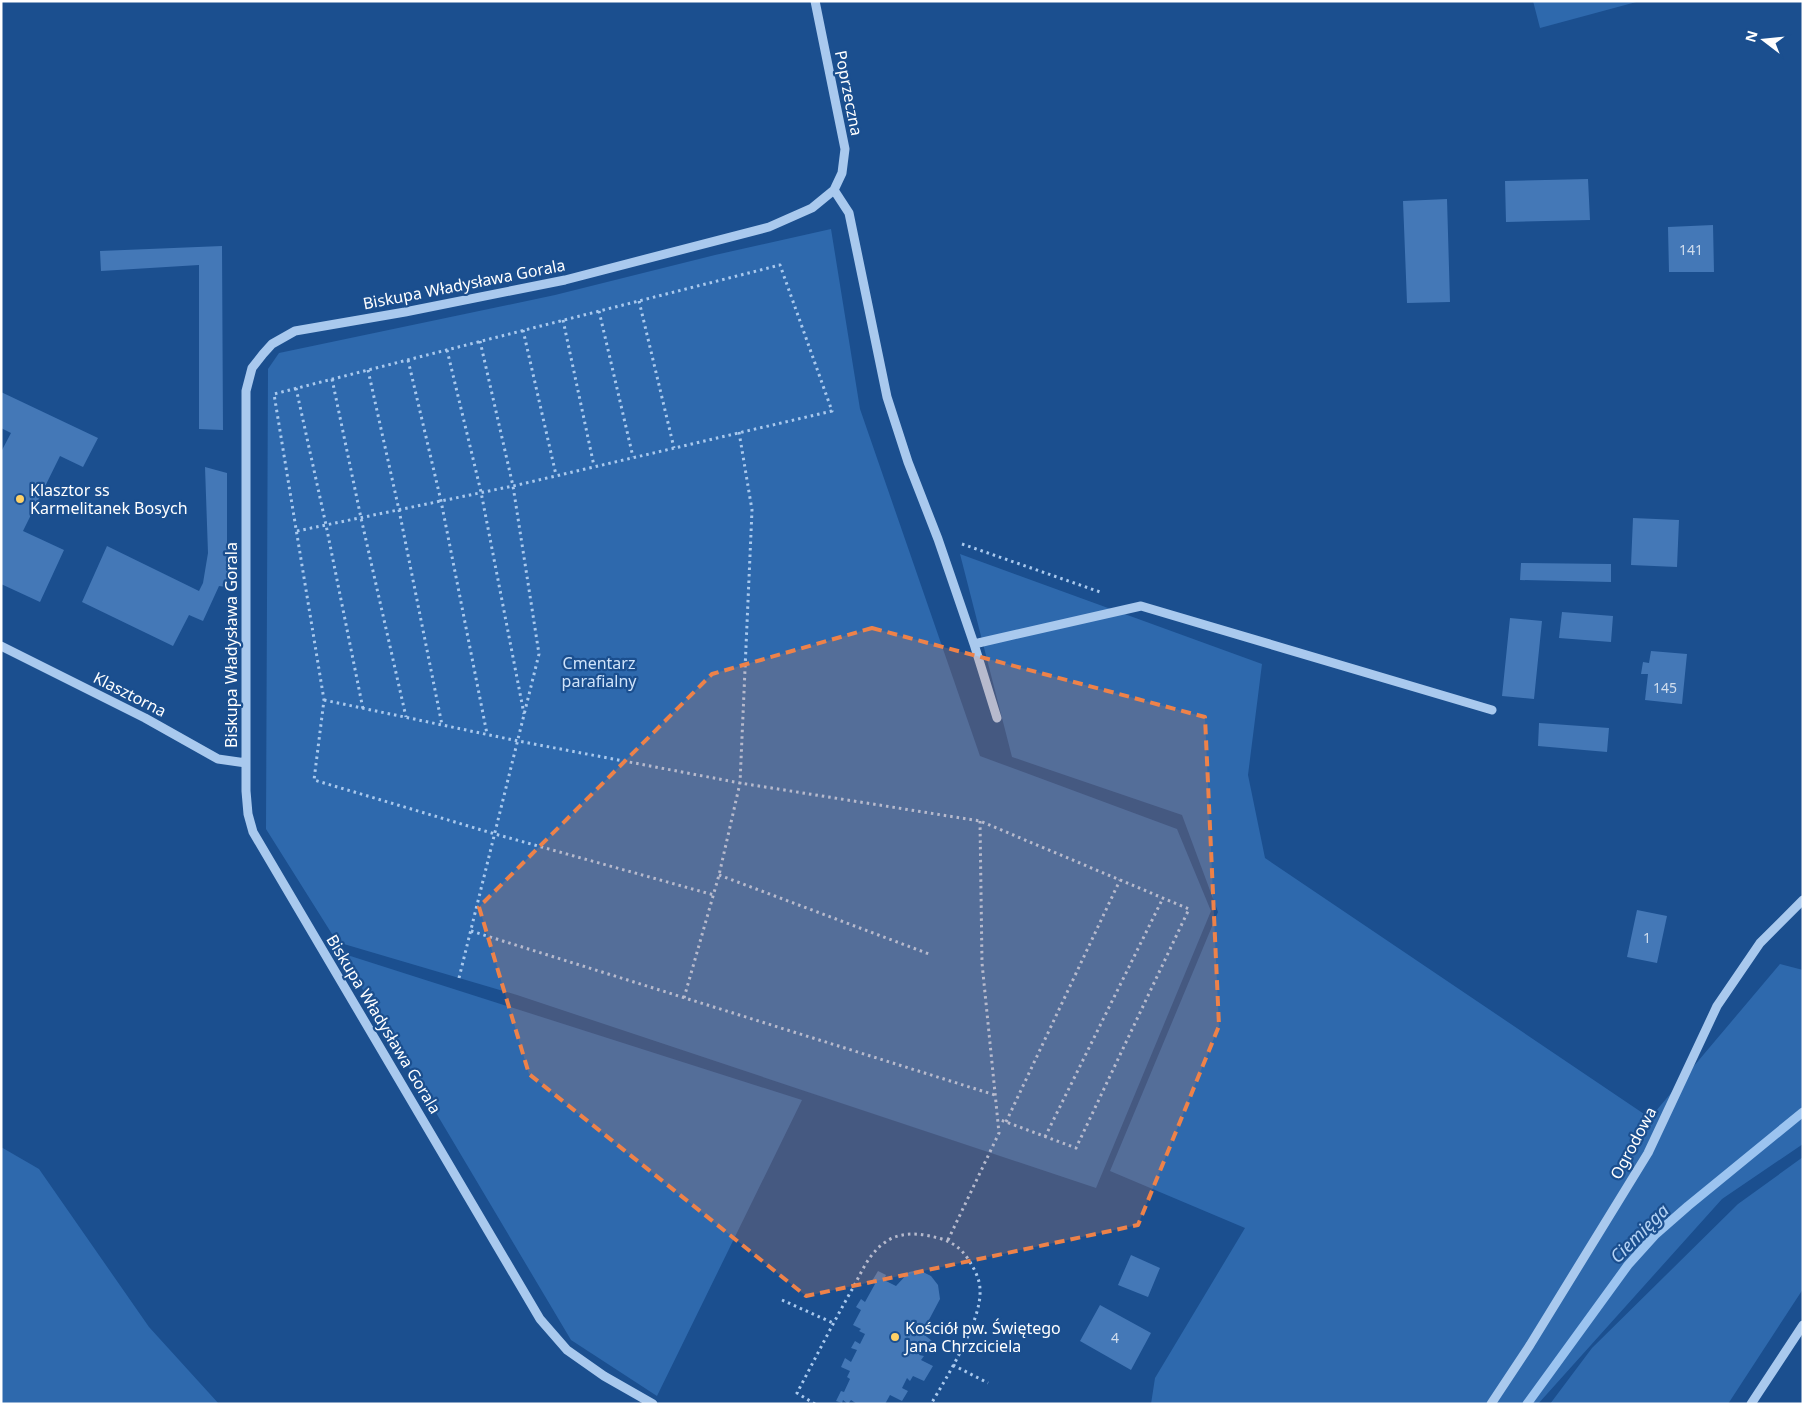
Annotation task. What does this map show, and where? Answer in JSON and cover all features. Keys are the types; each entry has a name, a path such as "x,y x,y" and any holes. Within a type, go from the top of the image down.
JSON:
{"street":[{"name":"Poprzeczna","path":"815,1 845,149 842,173 834,190"},
{"path":"834,190 849,213 887,397 908,462 938,539 974,644 997,718"},
{"name":"Biskupa Władysława Gorala","path":"652,1404 604,1376 573,1355 540,1319 253,832 248,814 246,764 246,391 252,368 272,344 295,331 405,312 565,280 769,227 812,208 834,190"},
{"path":"974,644 1141,606 1492,710"},
{"name":"Klasztorna","path":"1,646 145,718 218,758 246,764"},
{"name":"Ogrodowa","path":"1491,1404 1530,1346 1648,1153 1717,1006 1760,943 1803,900"},
{"path":"1751,1404 1803,1325"}],"path":[{"path":"296,532 513,486 832,411 780,265 274,394 296,532 324,700 314,780 495,834 714,895"},
{"path":"639,301 674,448"},
{"path":"599,311 633,457"},
{"path":"564,320 594,466"},
{"path":"523,330 556,476"},
{"path":"459,978 539,654 513,486 480,341"},
{"path":"447,350 481,492 524,715"},
{"path":"408,360 442,501 487,734"},
{"path":"368,370 399,510 442,725"},
{"path":"332,379 406,718"},
{"path":"296,388 363,709"},
{"path":"684,998 714,895 740,783 752,510 739,432"},
{"path":"938,539 961,544 1105,594"},
{"path":"324,700 518,741 740,783 980,821 1188,909 1076,1148 998,1119"},
{"path":"948,1240 998,1132 982,963 980,821"},
{"path":"719,875 929,954"},
{"path":"1006,1122 1120,880"},
{"path":"1045,1137 1163,898"},
{"path":"471,931 995,1095"},
{"path":"815,1404 797,1393 833,1323 872,1254 885,1242 904,1234 922,1234 948,1240 964,1253 975,1269 980,1290 978,1312 953,1366 931,1404"},
{"path":"782,1300 833,1323"},
{"path":"953,1366 988,1383"}],"highlighted area":[{"path":"872,628 1205,717 1219,1026 1138,1225 806,1296 529,1074 479,907 712,674"}],"green space":[{"path":"1533,1 1640,1 1540,28"},
{"name":"Cmentarz parafialny","path":"831,229 860,409 980,756 1177,829 1211,911 1096,1188 517,995 337,942 266,829 268,369 279,353 555,295 715,255"},
{"path":"960,554 1262,664 1248,775 1265,858 1650,1118 1780,964 1803,970 1803,1144 1722,1199 1538,1404 1151,1404 1155,1378 1245,1228 1110,1171 1218,912 1182,815 1012,757"},
{"path":"341,953 802,1100 657,1396 571,1340"},
{"path":"1,1147 39,1169 149,1327 219,1404 1,1404"},
{"path":"1803,1157 1803,1289 1728,1404 1550,1404 1592,1348 1738,1204"}],"building":[{"path":"1588,179 1590,220 1506,222 1505,181"},
{"path":"1447,199 1450,302 1407,303 1403,201"},
{"path":"1713,225 1714,272 1669,272 1668,227"},
{"path":"222,246 223,430 199,429 199,265 101,271 100,251"},
{"name":"Klasztor ss Karmelitanek Bosych","path":"1,392 98,438 83,467 60,456 23,531 64,550 40,602 1,584 1,452 11,433 1,428"},
{"path":"205,467 227,473 227,587 219,586 203,621 189,615 173,646 82,602 107,546 199,591 203,583 208,553"},
{"path":"1633,518 1679,520 1677,567 1631,565"},
{"path":"1521,563 1611,564 1611,582 1520,580"},
{"path":"1562,612 1613,616 1611,642 1559,638"},
{"path":"1510,618 1542,621 1534,699 1502,696"},
{"path":"1651,651 1687,654 1682,704 1645,700 1648,674 1641,674 1643,662 1649,663"},
{"path":"1539,723 1609,728 1607,752 1538,746"},
{"path":"1637,910 1667,916 1657,963 1627,957"},
{"path":"1131,1255 1160,1268 1148,1297 1118,1285"},
{"name":"Kościół pw. Świętego Jana Chrzciciela","path":"919,1270 931,1276 938,1285 940,1299 922,1333 932,1341 929,1346 925,1344 919,1355 924,1356 921,1360 933,1366 924,1381 913,1376 910,1381 907,1378 902,1388 908,1391 902,1401 890,1395 885,1404 857,1404 851,1400 848,1404 843,1400 842,1403 836,1401 841,1391 844,1392 850,1379 847,1377 850,1371 841,1367 845,1358 851,1362 857,1350 851,1348 855,1341 860,1344 865,1334 859,1331 861,1329 853,1325 861,1310 856,1307 861,1299 865,1302 875,1284 872,1281 878,1271 886,1275 884,1280 896,1286 909,1272"},
{"path":"1100,1305 1151,1333 1131,1370 1080,1341"}],"waterway":[{"name":"Ciemięga","path":"1527,1404 1628,1265 1656,1234 1803,1112"}],"place":[{"name":"Klasztor ss Karmelitanek Bosych","path":"20,499"},
{"name":"Kościół pw. Świętego Jana Chrzciciela","path":"895,1337"}]}
